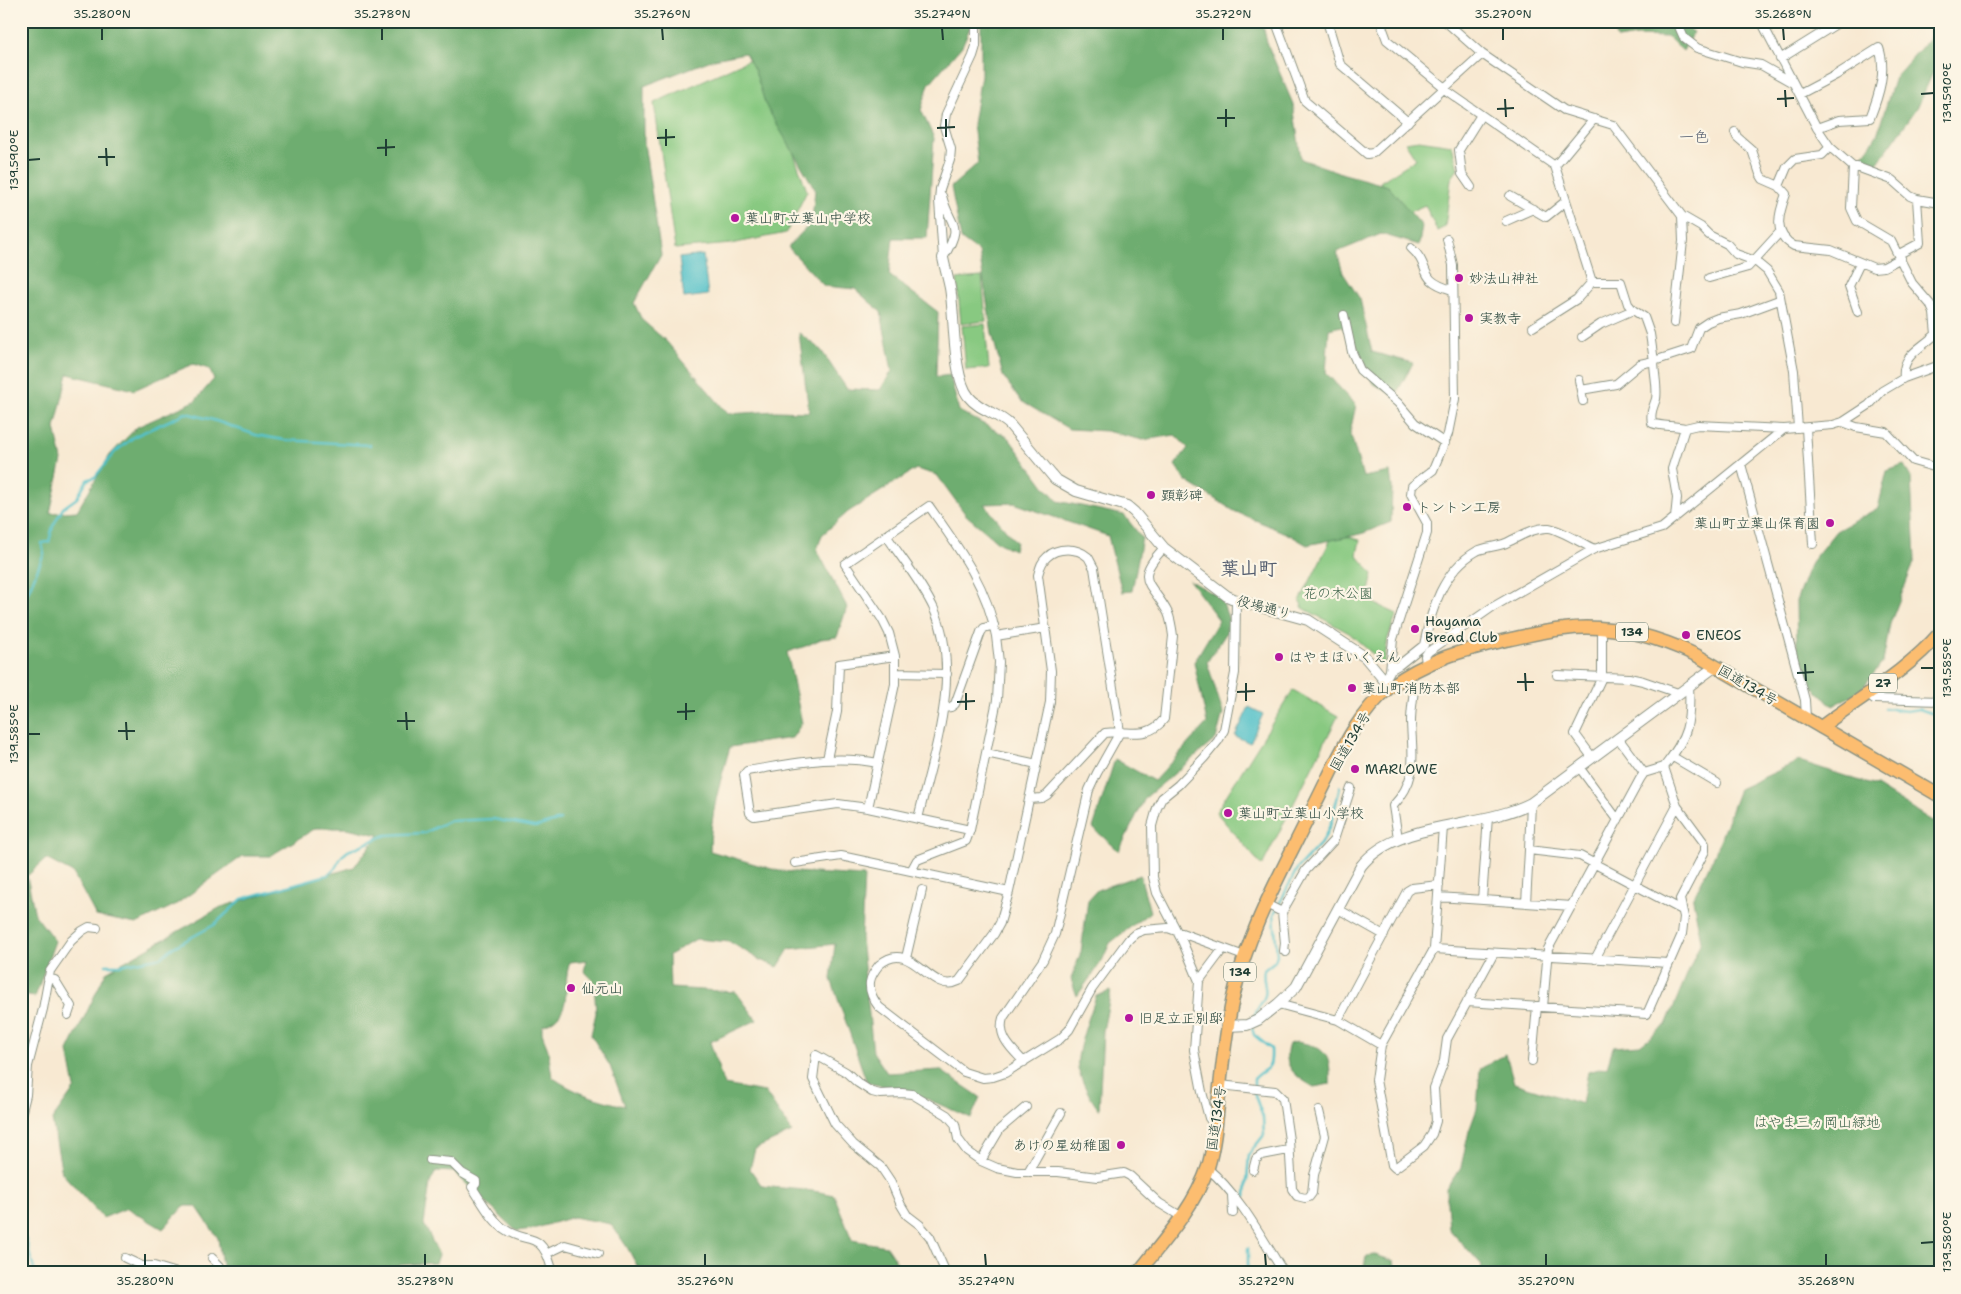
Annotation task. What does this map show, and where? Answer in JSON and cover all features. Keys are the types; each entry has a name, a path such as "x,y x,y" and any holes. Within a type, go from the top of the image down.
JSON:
{"main road":[{"name":"国道134号","path":"1138,1273 1182,1217 1199,1188 1207,1168 1213,1148 1228,1026 1244,956 1357,724 1388,684 1426,664 1471,648 1548,631 1564,628 1602,628 1638,633 1681,648 1716,666 1940,796"},
{"name":"27","path":"1821,727 1909,663 1940,633"}],"street":[{"path":"943,258 939,201 940,189 950,160 951,149 944,126 946,114 973,56 976,46 976,21"},
{"path":"1287,21 1277,26 1305,101 1367,154 1373,153 1482,54"},
{"path":"1327,21 1340,64 1408,122"},
{"path":"1380,21 1387,40 1444,88 1555,166 1592,282"},
{"path":"1445,21 1482,54 1564,110 1613,125 1682,216 1701,227 1708,235 1727,244 1736,254 1755,261 1767,270 1776,283 1794,371 1802,428 1813,544"},
{"path":"1680,21 1680,29 1684,38 1697,48 1742,62 1761,65 1793,83"},
{"path":"1761,21 1817,128 1830,147 1853,167 1858,167 1892,180 1910,196 1917,199 1940,203"},
{"path":"1780,59 1841,21"},
{"path":"1800,94 1836,75 1879,48 1882,56 1882,80 1870,118 1839,120 1817,128"},
{"path":"1471,187 1462,174 1459,150 1481,114"},
{"path":"1555,166 1594,119"},
{"path":"1735,132 1737,137 1752,150 1760,174 1764,179 1779,186 1786,194 1779,212 1778,224 1780,232 1788,243 1794,246 1831,250 1874,268 1884,267 1920,243 1917,199"},
{"path":"1779,186 1787,167 1795,159 1822,155 1830,147"},
{"path":"1853,167 1851,208 1856,221 1891,241 1912,283 1930,304 1936,322 1936,334 1910,355 1904,364 1904,378"},
{"path":"940,189 954,223 955,233 952,244 943,258"},
{"path":"1510,196 1546,217 1566,202"},
{"path":"1506,221 1533,209"},
{"path":"1674,323 1683,241 1682,216"},
{"path":"1710,278 1748,267 1780,232"},
{"path":"1388,684 1393,639 1427,534 1427,523 1411,494 1412,486 1433,470 1445,443 1455,399 1453,265 1447,240"},
{"path":"1411,248 1417,254 1428,279 1437,286 1452,290"},
{"name":"役場通り","path":"943,258 950,288 960,378 968,397 976,404 1004,418 1055,479 1076,491 1119,502 1134,512 1164,548 1227,596 1308,620 1365,657 1388,684"},
{"path":"1858,312 1849,286 1860,263"},
{"path":"1533,327 1577,299 1592,282 1621,282 1628,304 1633,310 1644,317 1650,334 1656,398 1652,407 1652,423 1685,428 1698,425 1784,429 1833,425 1842,422 1869,405 1882,391 1904,378 1940,365"},
{"path":"1580,390 1616,384 1640,364 1691,348 1699,328 1708,322 1718,318 1741,314 1779,300"},
{"path":"1582,337 1601,324 1633,310"},
{"path":"1344,315 1352,352 1360,370 1398,403 1414,423 1445,443"},
{"path":"1579,380 1583,401"},
{"path":"1842,422 1856,427 1886,432 1913,462 1934,467 1940,474"},
{"path":"1675,518 1677,498 1672,469 1685,428"},
{"path":"1426,664 1425,656 1428,652 1491,608 1594,549 1654,532 1668,524 1784,429"},
{"path":"1741,464 1805,700 1806,718"},
{"path":"868,808 896,673 895,656 889,633 882,620 845,564 929,506 966,558 980,583 994,624 999,662 997,700 970,830 966,841 917,860 910,871"},
{"path":"1390,670 1400,665 1424,645 1429,621 1446,582 1454,570 1477,551 1498,547 1540,528 1551,528 1594,549"},
{"path":"886,535 934,608 946,652 947,674 944,708 918,819"},
{"path":"1029,799 1042,798 1047,795 1105,733 1150,731 1158,727 1164,719 1173,636 1172,625 1169,615 1149,587 1146,577 1150,563 1164,548"},
{"path":"1024,1062 1004,1039 1000,1025 1002,1018 1043,960 1050,946 1059,921 1089,790 1096,773 1120,732 1094,568 1088,557 1078,551 1068,549 1056,551 1047,556 1041,564 1038,575 1046,628 1051,686 1050,702 1004,910 994,934 960,981 949,984 939,981 906,958 891,958 875,969 871,979 870,990 873,1000 879,1007 956,1067 972,1076 993,1077 1005,1073 1024,1062 1060,1039 1069,1030 1092,989 1129,939 1136,933 1168,928 1175,929 1244,956"},
{"path":"1216,1127 1209,1118 1195,1058 1199,981 1183,943 1157,893 1153,877 1152,826 1162,798 1178,785 1204,758 1218,741 1224,730 1235,674 1236,600"},
{"path":"944,708 952,707 955,704 981,632 984,628 994,624"},
{"path":"996,636 1046,628"},
{"path":"1592,757 1575,734 1602,677 1602,628"},
{"path":"827,759 838,712 839,664 895,656"},
{"path":"1228,1026 1247,1025 1278,1004 1296,987 1361,866 1370,855 1398,838 1488,816 1531,803 1716,666"},
{"path":"896,673 947,674"},
{"path":"1557,675 1643,681 1678,693"},
{"path":"1532,1061 1548,949 1644,773 1664,767 1673,756 1686,733 1689,720 1690,685"},
{"path":"1398,838 1393,806 1404,794 1410,781 1412,767 1411,718 1414,689"},
{"path":"1867,693 1874,699 1940,701"},
{"path":"1618,738 1644,773"},
{"path":"986,753 1036,764"},
{"path":"1673,756 1717,783"},
{"path":"878,763 858,759 827,759 747,771 744,775 750,813 754,816 838,804 868,808 970,830"},
{"path":"1579,767 1618,820"},
{"path":"1467,1002 1647,1014 1682,934 1684,926 1680,899 1705,851 1705,844 1677,806 1664,767"},
{"path":"1286,952 1284,951 1286,943 1281,912 1306,870 1334,840 1351,788"},
{"path":"1526,903 1531,803"},
{"path":"1595,959 1677,806"},
{"path":"1482,900 1488,816"},
{"path":"1443,827 1434,949 1381,1044 1376,1080 1385,1135 1392,1165 1396,1168 1424,1146 1432,1134 1436,1121 1434,1088 1444,1061 1447,1039 1494,953"},
{"path":"1529,850 1575,854 1682,910"},
{"path":"795,863 841,856 1009,892"},
{"path":"1338,1020 1407,891 1412,888 1439,885"},
{"path":"906,958 922,890"},
{"path":"1438,897 1572,906"},
{"path":"1269,906 1281,912"},
{"path":"1338,909 1384,935"},
{"path":"21,1115 26,1095 28,1066 43,1009 48,978 54,965 82,931 89,927 97,928"},
{"path":"1199,981 1223,949"},
{"path":"1434,949 1669,963"},
{"path":"48,978 55,980 71,1006 68,1015"},
{"path":"1278,1004 1338,1020 1381,1044"},
{"path":"946,1273 930,1237 904,1210 882,1167 853,1144 835,1124 813,1079 816,1055 846,1072 858,1084 872,1092 880,1094 912,1094 947,1115 955,1124 958,1139 967,1151 981,1161 996,1168 1098,1177 1124,1173 1130,1176 1159,1203 1182,1217"},
{"path":"1220,1085 1275,1091 1283,1098 1292,1189 1297,1196 1309,1197 1312,1193 1314,1175 1325,1136 1320,1111"},
{"path":"981,1161 1000,1129 1026,1107"},
{"path":"1028,1172 1062,1113"},
{"path":"1253,1170 1256,1159 1262,1154 1288,1150"},
{"path":"430,1160 451,1162 462,1173 473,1178 476,1184 472,1187 502,1227 510,1233 533,1239 542,1244 552,1266 548,1273"},
{"path":"1207,1168 1222,1180 1232,1193 1284,1273"},
{"path":"1232,1193 1233,1213"},
{"path":"548,1254 565,1246 598,1254"},
{"path":"125,1258 142,1266 154,1266 177,1273"},
{"path":"212,1258 220,1266 222,1273"}],"green space":[{"path":"21,21 973,21 962,46 929,84 921,110 934,138 927,238 893,238 889,275 938,312 936,377 950,375 959,411 1008,437 1044,486 1058,501 1124,515 1142,538 1132,591 1122,592 1108,536 1014,503 984,504 1016,542 1014,550 999,543 966,515 937,475 916,469 848,512 822,535 817,550 847,607 837,637 821,639 787,652 802,723 792,738 730,747 714,812 710,851 779,871 864,876 861,938 873,1052 887,1073 940,1070 980,1097 971,1118 906,1090 867,1083 831,979 835,944 789,949 778,967 760,960 730,942 696,939 669,955 670,988 736,992 757,1020 710,1042 724,1085 765,1092 792,1132 755,1149 750,1169 762,1186 807,1190 834,1195 852,1240 886,1246 904,1273 641,1273 627,1247 611,1224 573,1217 533,1229 516,1231 454,1172 436,1171 430,1183 424,1224 439,1255 436,1263 400,1265 387,1273 223,1273 218,1238 196,1206 184,1206 163,1229 127,1208 103,1218 62,1173 52,1120 75,1088 68,1051 106,972 221,907 354,867 379,835 347,828 316,828 270,856 243,856 175,905 136,924 96,916 73,873 46,859 27,876 35,915 55,941 35,997 21,995 21,618 27,611 21,600","holes":["745,53 755,71 766,106 815,189 812,222 788,247 824,286 855,289 881,312 892,371 880,390 847,389 821,350 799,333 809,412 776,411 728,414 666,341 642,320 634,303 661,255 644,143 644,86 714,59","193,364 209,369 214,379 195,401 137,427 110,455 77,511 50,513 62,460 55,428 68,374 134,390","587,960 584,971 594,981 596,1013 591,1035 610,1066 625,1106 587,1095 560,1083 552,1077 542,1026 560,1014 564,1007 567,972 570,962"]},
{"path":"981,21 1262,21 1267,43 1293,104 1301,159 1344,174 1388,186 1422,226 1419,245 1381,234 1337,252 1343,273 1360,299 1372,352 1413,363 1395,396 1374,384 1356,344 1341,326 1329,329 1326,373 1356,405 1350,432 1363,477 1390,472 1392,486 1391,522 1361,534 1307,545 1290,535 1234,511 1186,481 1175,465 1188,448 1175,435 1143,440 1106,431 1069,429 1021,401 1003,376 992,333 979,252 961,239 951,187 978,163 973,124 981,75"},
{"path":"1607,21 1673,21 1693,32 1683,51 1668,37 1637,36 1617,39 1611,24"},
{"path":"1932,21 1940,21 1940,57 1917,108 1877,164 1858,163 1877,135 1895,77 1928,40"},
{"path":"759,55 807,191 786,233 731,244 675,249 654,103"},
{"path":"1419,140 1452,145 1458,169 1451,179 1445,227 1437,231 1425,205 1400,216 1380,182 1416,159 1405,142"},
{"path":"982,277 986,321 961,324 957,279"},
{"path":"985,324 989,368 966,370 962,326"},
{"path":"1904,465 1911,478 1915,560 1890,624 1883,662 1859,692 1833,706 1803,678 1797,656 1796,601 1811,562 1836,531 1878,508 1887,471"},
{"name":"花の木公園","path":"1334,533 1360,540 1357,555 1373,574 1367,600 1397,614 1388,638 1384,664 1349,633 1303,608 1300,601"},
{"path":"1189,580 1221,598 1231,626 1207,662 1223,713 1216,739 1145,798 1119,851 1093,828 1115,759 1154,781 1207,723 1194,662 1219,620"},
{"path":"1293,690 1338,716 1262,866 1216,812"},
{"name":"はやま三ヵ岡山緑地","path":"1799,761 1876,786 1940,826 1940,1273 1480,1273 1482,1265 1449,1229 1446,1189 1461,1167 1469,1131 1477,1109 1480,1069 1506,1054 1514,1083 1582,1104 1588,1072 1607,1067 1613,1047 1640,1045 1666,1025 1701,941 1693,899 1715,854 1739,789"},
{"path":"1140,875 1150,912 1110,943 1102,961 1077,996 1071,979 1081,952 1088,900 1097,890"},
{"path":"1111,991 1103,1031 1099,1110 1084,1085 1078,1068 1078,1061 1081,1043 1096,996"},
{"path":"1297,1042 1315,1047 1325,1054 1328,1059 1330,1084 1314,1087 1301,1079 1292,1070 1287,1059 1287,1052 1289,1044"},
{"path":"1375,1255 1394,1261 1396,1273 1363,1273 1366,1256"}],"water":[{"path":"703,255 708,295 684,298 679,258"},
{"path":"1249,707 1263,714 1250,743 1235,736"}],"waterway":[{"path":"21,210 25,208"},
{"path":"21,615 27,594 44,554 42,543 49,542 53,526 63,508 77,498 87,480 95,477 115,452 135,436 186,413 256,435 284,440 370,445"},
{"path":"1885,708 1906,711 1919,709 1940,716"},
{"path":"1254,1017 1265,995 1264,970 1275,961 1277,955 1274,914 1297,869 1323,841 1331,823 1340,787"},
{"path":"106,965 120,965 162,957 172,948 214,925 242,899 327,875 334,870 342,856 348,851 386,835 424,833 449,821 493,819 535,827 560,820"},
{"path":"1246,1196 1249,1154 1264,1135 1263,1117 1254,1093 1254,1079 1270,1065 1271,1061 1271,1049 1254,1035 1252,1028"},
{"path":"21,1231 26,1240 35,1273"},
{"path":"1248,1248 1248,1273"}],"place":[{"name":"葉山町立葉山中学校","path":"735,218"},
{"name":"妙法山神社","path":"1459,278"},
{"name":"実教寺","path":"1469,318"},
{"name":"顕彰碑","path":"1151,495"},
{"name":"トントン工房","path":"1407,507"},
{"name":"葉山町立葉山保育園","path":"1830,523"},
{"name":"Hayama Bread Club","path":"1415,629"},
{"name":"ENEOS","path":"1686,635"},
{"name":"はやまほいくえん","path":"1279,657"},
{"name":"葉山町消防本部","path":"1352,688"},
{"name":"MARLOWE","path":"1355,769"},
{"name":"葉山町立葉山小学校","path":"1228,813"},
{"name":"仙元山","path":"571,988"},
{"name":"旧足立正別邸","path":"1129,1018"},
{"name":"あけの星幼稚園","path":"1121,1145"}],"district":[{"name":"一色","path":"1694,137"},
{"name":"葉山町","path":"1249,568"}]}
